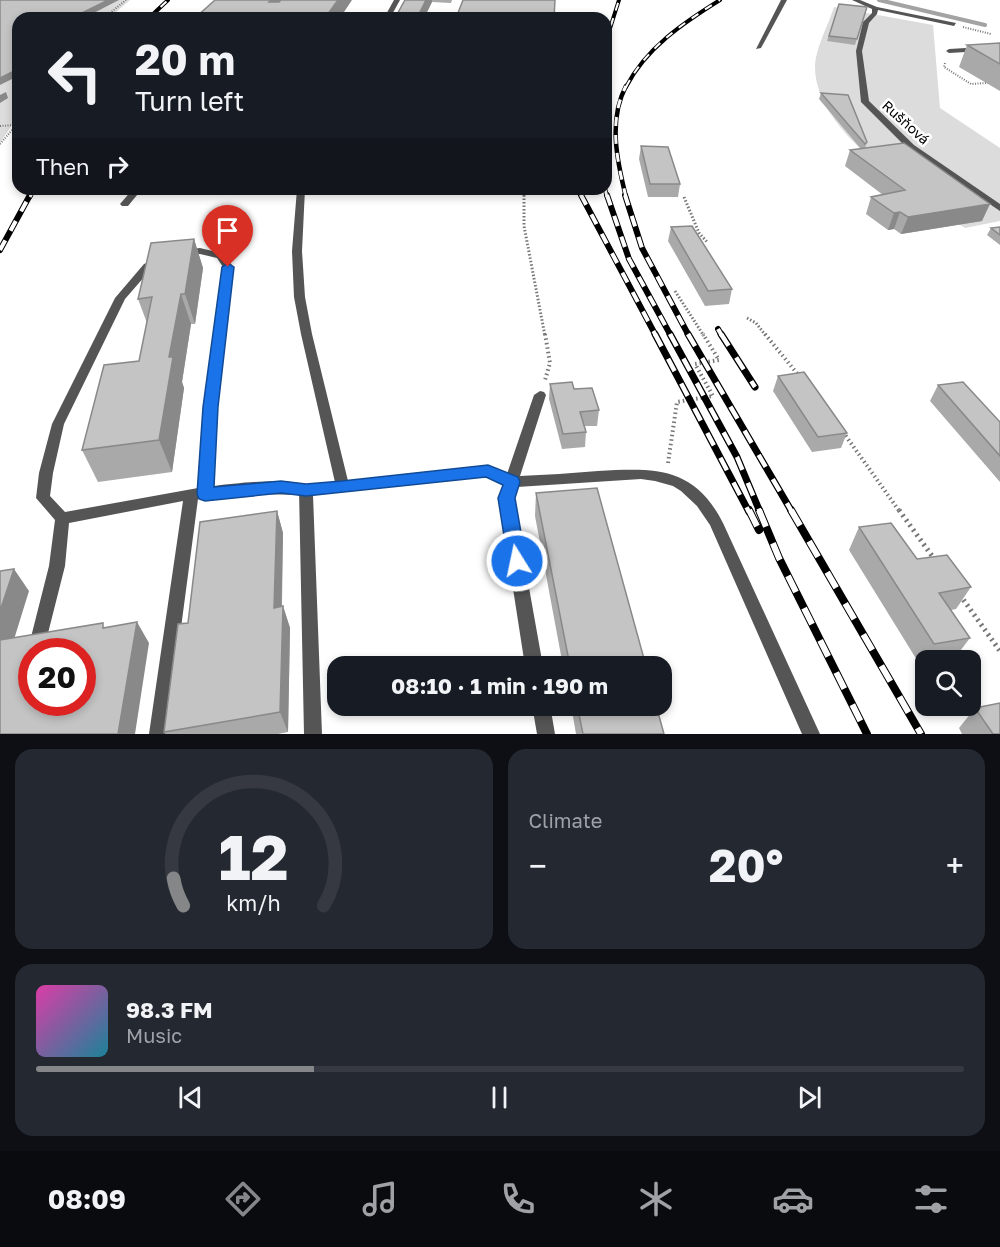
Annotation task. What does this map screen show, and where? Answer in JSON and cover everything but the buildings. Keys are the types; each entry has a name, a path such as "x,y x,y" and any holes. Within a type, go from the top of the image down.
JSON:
{"street":[{"path":"758,48 784,0"},
{"path":"855,0 875,8 954,24"},
{"name":"Rušňová","path":"875,8 875,13 866,22 859,51 865,102 911,147 1000,208"},
{"path":"949,51 1000,48"},
{"path":"125,204 133,195"},
{"path":"300,195 296,245 302,312 335,444 342,487"},
{"path":"39,638 57,566 62,518 43,498 46,473 58,424 120,297 148,266 175,253 200,251 221,256 228,267 211,407 158,734"},
{"path":"532,656 506,498 540,395"},
{"path":"62,518 198,495 281,487 306,490 488,471 512,482 641,474 669,478 691,489 704,502 811,734"},
{"path":"306,490 313,734"},
{"path":"543,716 546,734"}],"path":[{"path":"111,12 126,0"},
{"path":"954,24 996,35"},
{"path":"945,61 944,67 971,84 1000,82"},
{"path":"0,144 12,130"},
{"path":"524,195 524,226 550,363 540,395"},
{"path":"684,197 699,233 708,243"},
{"path":"669,478 667,468 677,402 713,396 695,364 719,360 675,291"},
{"path":"747,318 756,323 808,387"},
{"path":"836,422 939,565"},
{"path":"959,594 1000,651"}],"shaded area":[{"path":"0,0 130,0 116,12 12,12 12,125 0,143"},
{"path":"834,7 933,25 940,108 1000,148 1000,221 965,228 872,160 832,116 820,92 815,68 819,45"}],"waterway":[{"path":"879,0 985,25"}],"railway":[{"path":"155,12 168,0"},
{"path":"612,22 619,0"},
{"path":"626,87 634,73 655,48 679,27 720,0"},
{"path":"626,86 617,113 616,141 626,197"},
{"path":"0,250 30,195"},
{"path":"581,195 656,336"},
{"path":"607,195 629,259 671,336"},
{"path":"625,195 642,248 689,336"},
{"path":"718,329 722,336"},
{"path":"655,334 749,512"},
{"path":"670,334 737,457 760,512"},
{"path":"688,334 792,512"},
{"path":"721,334 755,387"},
{"path":"749,510 759,530"},
{"path":"759,510 779,558 867,734"},
{"path":"791,510 921,734"}],"route":[{"path":"228,267 211,407 205,494 281,487 306,490 488,471 512,482 506,498 517,561"}]}
